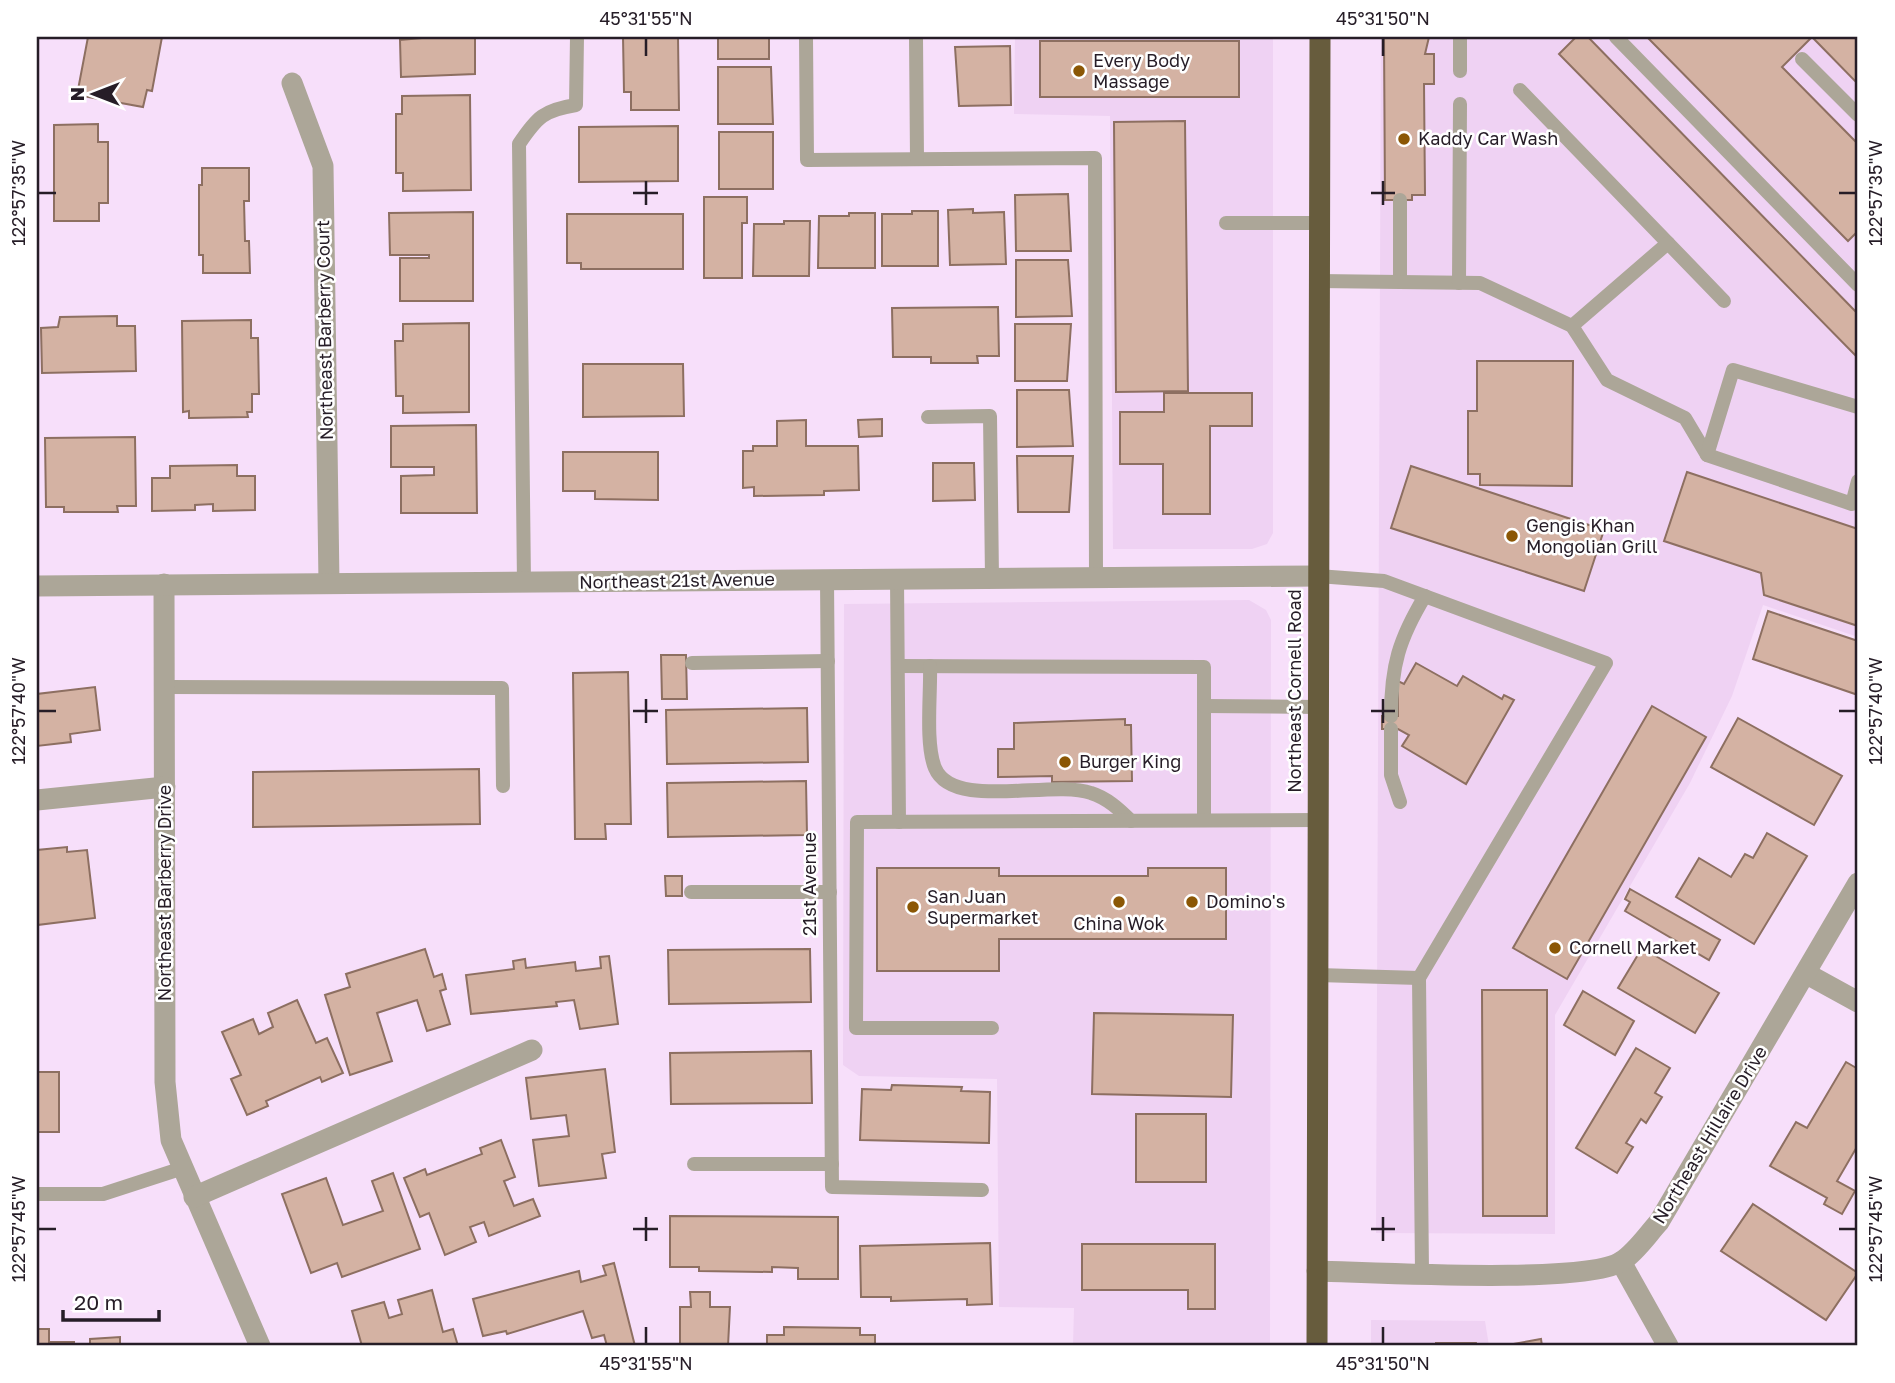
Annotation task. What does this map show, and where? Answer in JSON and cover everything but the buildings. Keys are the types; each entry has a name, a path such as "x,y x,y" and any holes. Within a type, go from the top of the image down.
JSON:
{"highway":[{"name":"Northeast Cornell Road","path":"1317,1346 1320,37"}],"street":[{"name":"Northeast Barberry Court","path":"292,83 323,166 328,583"},
{"name":"Northeast 21st Avenue","path":"37,586 897,579 1096,580 1318,576"},
{"name":"Northeast Barberry Drive","path":"164,584 165,1082 172,1140 194,1197 260,1346"},
{"path":"37,800 165,787"},
{"name":"Northeast Hillaire Drive","path":"1621,1262 1659,1222 1858,883"},
{"path":"1807,974 1858,1002"},
{"path":"194,1197 532,1050"},
{"path":"1317,1271 1542,1275 1585,1272 1621,1262 1668,1346"}],"lane":[{"path":"524,583 519,144 534,120 553,108 576,105 577,37"},
{"path":"806,37 807,160 1096,158 1096,580"},
{"path":"916,37 917,159"},
{"path":"1460,37 1460,71"},
{"path":"1616,37 1858,285"},
{"path":"1802,59 1858,115"},
{"path":"1520,90 1724,301"},
{"path":"1459,283 1460,104"},
{"path":"1400,200 1400,282"},
{"path":"1226,223 1320,223"},
{"path":"1572,326 1668,243"},
{"path":"1320,281 1480,283 1572,326 1607,380 1685,418 1707,455 1852,504 1858,481"},
{"path":"1707,455 1733,370 1858,407"},
{"path":"928,417 990,416 992,579"},
{"path":"1318,576 1384,581 1605,663 1419,978 1422,1272"},
{"path":"897,579 899,822"},
{"name":"21st Avenue","path":"827,580 832,1187 982,1189"},
{"path":"1400,802 1391,775 1391,674 1403,633 1424,596"},
{"path":"692,663 828,661"},
{"path":"898,666 1204,667 1204,820"},
{"path":"930,666 932,758 943,780 965,791 1081,790 1114,804 1130,821"},
{"path":"164,687 502,688 503,786"},
{"path":"1204,706 1318,707"},
{"path":"992,1028 856,1028 857,822 1318,820"},
{"path":"691,892 830,892"},
{"path":"1318,975 1419,978"},
{"path":"694,1164 832,1164"},
{"path":"37,1194 103,1194 183,1168"}],"shaded area":[{"path":"1015,37 1273,37 1273,533 1267,544 1252,549 1113,549 1110,116 1014,114"},
{"path":"1381,37 1858,37 1858,637 1763,605 1732,696 1690,783 1555,1015 1555,1234 1376,1233"},
{"path":"1249,600 1266,610 1271,620 1270,1346 1073,1346 1074,1308 999,1307 997,1079 859,1076 843,1065 844,604"},
{"path":"1371,1320 1485,1321 1489,1346 1371,1346"}],"place":[{"name":"Every Body Massage","path":"1079,71"},
{"name":"Kaddy Car Wash","path":"1404,139"},
{"name":"Gengis Khan Mongolian Grill","path":"1512,536"},
{"name":"Burger King","path":"1065,762"},
{"name":"China Wok","path":"1119,902"},
{"name":"Domino's","path":"1192,902"},
{"name":"San Juan Supermarket","path":"913,907"},
{"name":"Cornell Market","path":"1555,948"}]}
